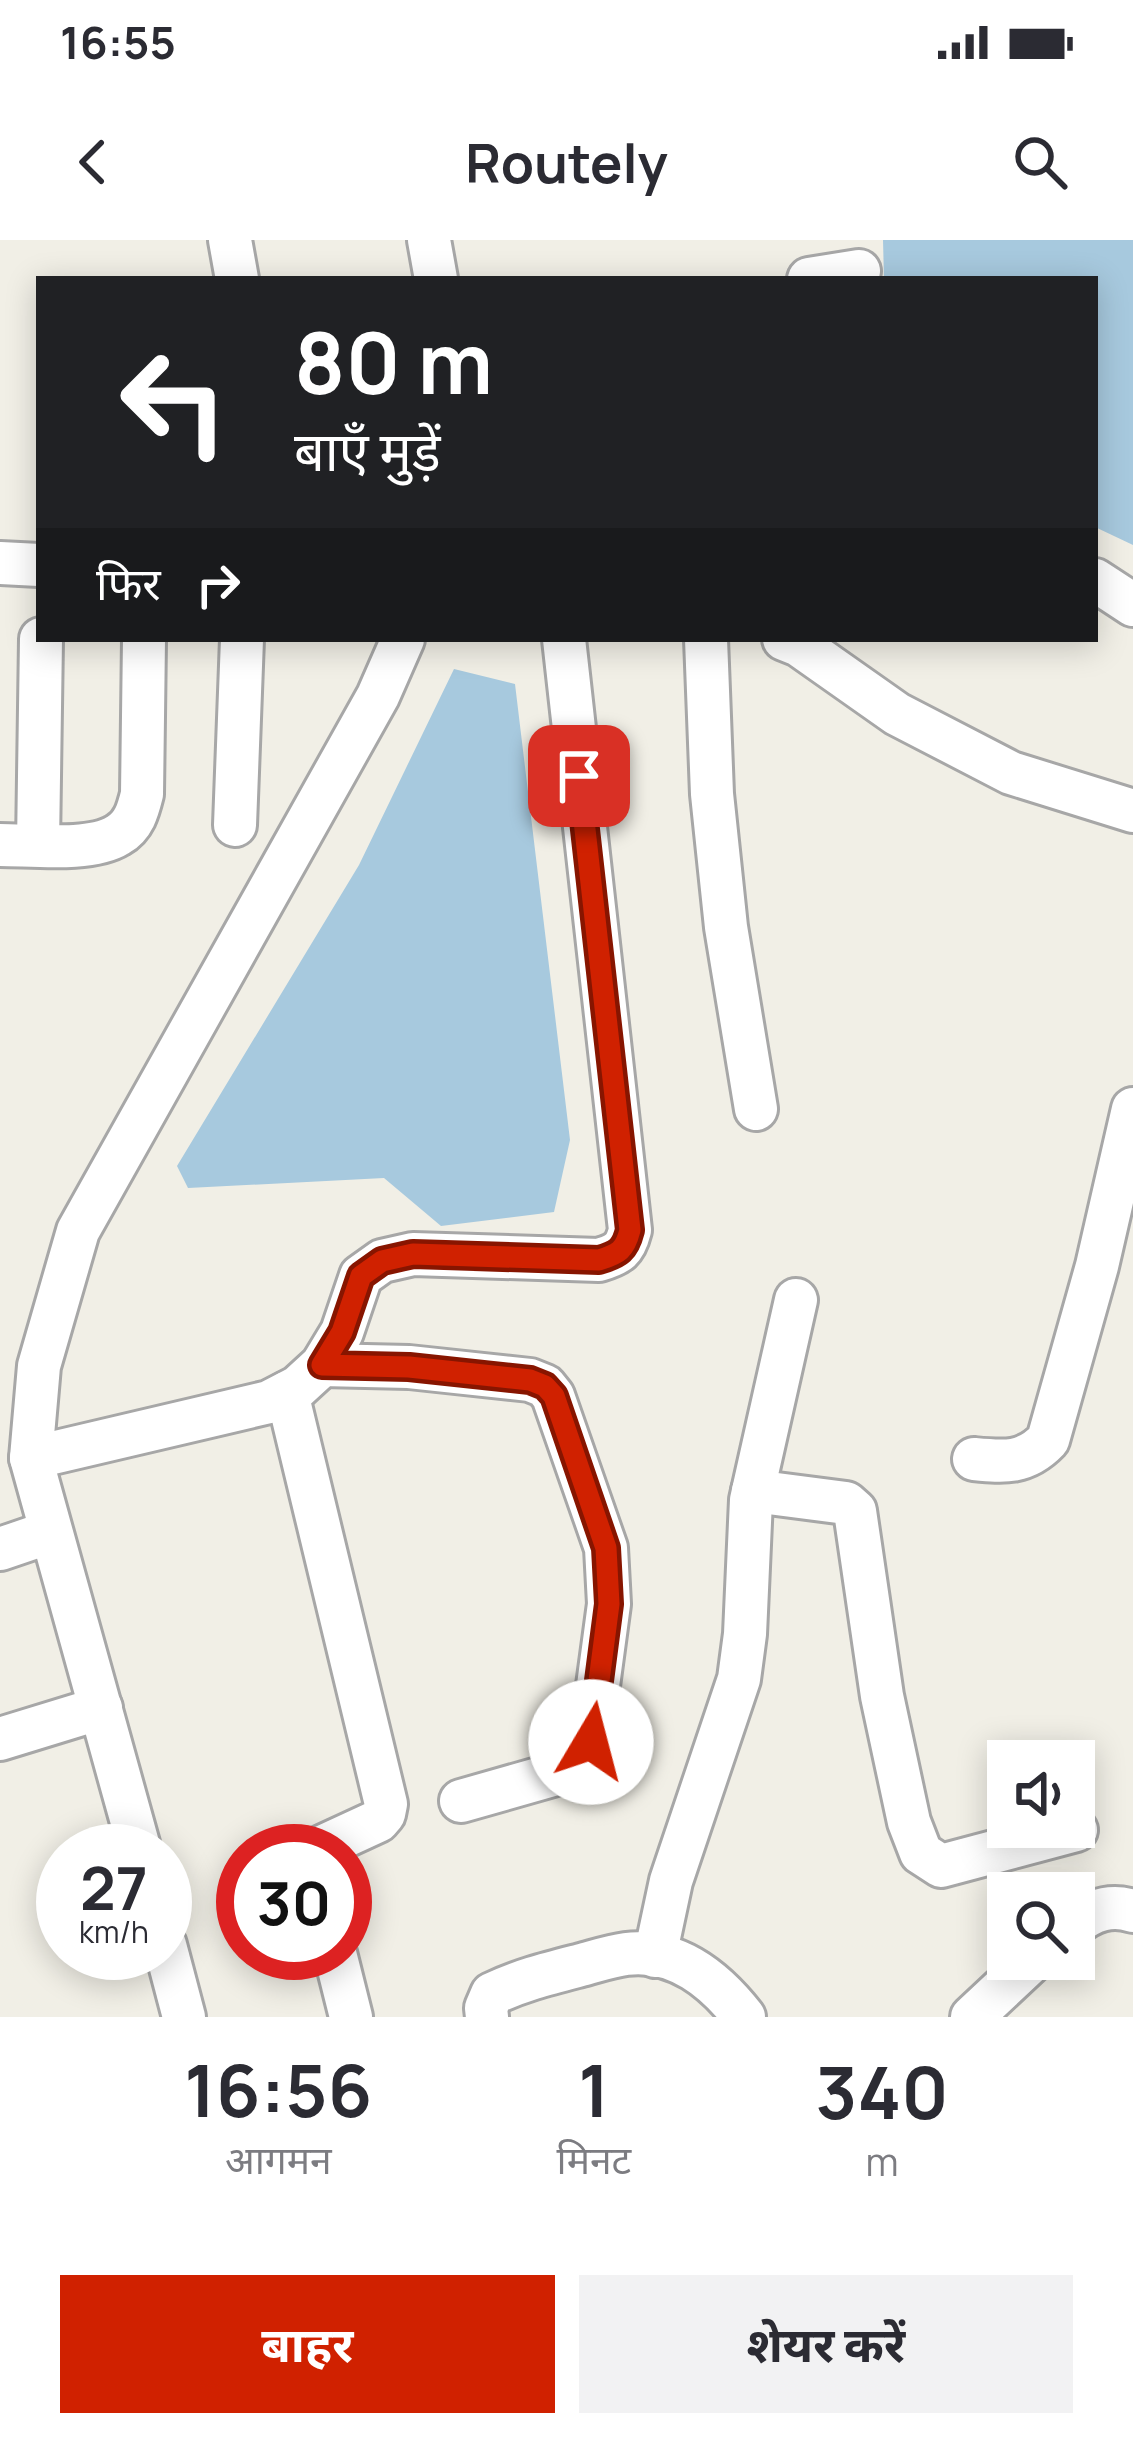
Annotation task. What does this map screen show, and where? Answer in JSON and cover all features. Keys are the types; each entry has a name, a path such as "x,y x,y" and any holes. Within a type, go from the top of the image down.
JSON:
{"street":[{"path":"230,240 236,276"},
{"path":"429,240 435,276"},
{"path":"828,276 859,271"},
{"path":"0,563 36,565"},
{"path":"1098,582 1133,605"},
{"path":"41,642 19,845 92,844 118,835 136,818 142,794 144,642"},
{"path":"236,825 242,642"},
{"path":"133,1824 31,1458 39,1366 78,1231 378,696 402,642"},
{"path":"31,1458 269,1402 287,1393 322,1365 342,1332 361,1276 382,1261 413,1254 599,1260 617,1255 626,1246 630,1230 564,642"},
{"path":"706,642 712,794 726,927 756,1108"},
{"path":"792,642 897,714 1011,772 1133,811"},
{"path":"974,1459 1020,1461 1048,1440 1097,1266 1124,1195 1133,1109"},
{"path":"655,1956 671,1881 739,1679 752,1490 796,1300"},
{"path":"322,1365 409,1367 530,1380 545,1386 554,1396 606,1548 609,1604 587,1760 537,1781 460,1801"},
{"path":"287,1393 386,1804 384,1814 372,1824"},
{"path":"752,1490 846,1504 855,1511 882,1696 909,1822 921,1853 941,1866 1008,1848"},
{"path":"0,1549 50,1532"},
{"path":"0,1739 101,1708"},
{"path":"1095,1913 1109,1907 1133,1911"},
{"path":"487,2017 492,1994 522,1979 630,1953 670,1958 701,1972 744,2017"},
{"path":"174,1980 184,2017"},
{"path":"342,1980 351,2017"},
{"path":"972,2017 1012,1980"}],"water":[{"path":"883,240 1133,240 1133,545 1098,528 1098,276 884,276"},
{"path":"454,669 515,684 570,1140 554,1212 441,1226 384,1178 188,1188 177,1166 359,865"}],"route":[{"path":"579,776 630,1230 626,1246 617,1255 599,1260 413,1254 382,1261 361,1276 342,1332 322,1365 409,1367 530,1380 554,1396 606,1548 609,1604 591,1742"}]}
